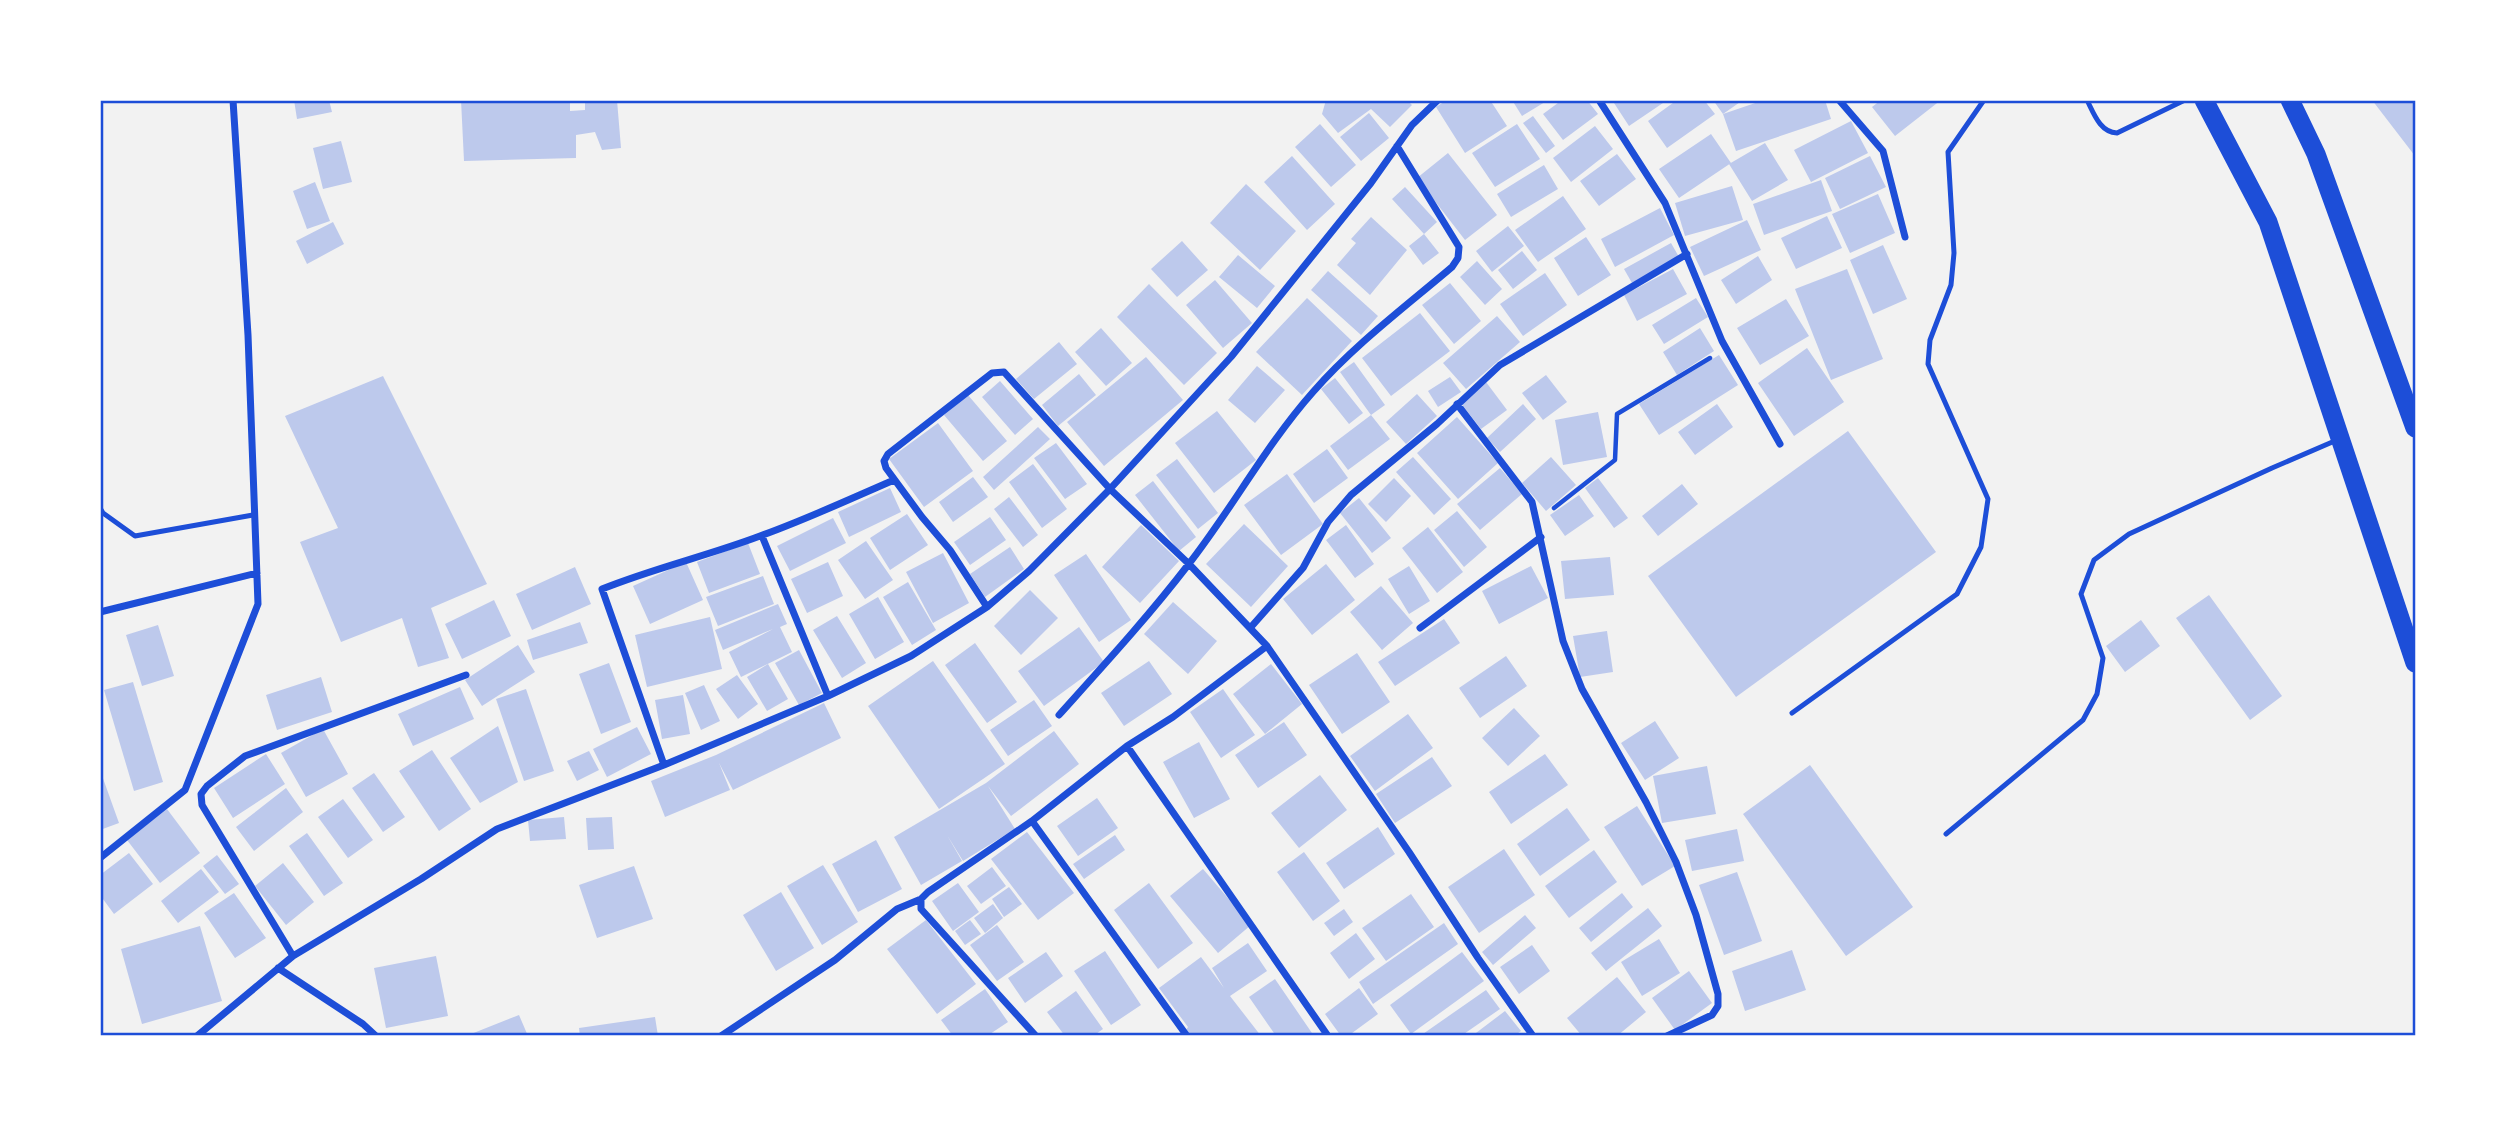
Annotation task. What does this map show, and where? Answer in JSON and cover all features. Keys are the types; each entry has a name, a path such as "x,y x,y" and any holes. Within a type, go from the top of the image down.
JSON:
{"highway":[{"path":"2204,100 2268,222 2415,663"},
{"path":"2290,100 2316,154 2415,428"}],"street":[{"path":"100,858 185,790 258,604 248,335 233,100"},
{"path":"197,1036 293,956 442,866 497,829 664,765 828,696 911,656 987,607 1029,570 1110,489 1231,357 1371,183 1412,125 1438,100"},
{"path":"1599,100 1665,203 1726,348 1780,444"},
{"path":"1839,100 1883,151 1905,237"},
{"path":"1059,715 1142,623 1189,564 1290,419 1315,390 1351,353 1452,267 1458,258 1459,247 1397,146"},
{"path":"1251,627 1303,568 1336,512 1351,495 1500,365 1687,254"},
{"path":"987,607 950,550 894,480 886,468 885,458 992,373 1004,372 1110,489 1189,564 1267,646 1533,1036"},
{"path":"1457,404 1532,502 1563,641 1572,665 1582,689 1646,802 1676,862 1696,915 1718,994 1718,1006 1712,1015 1667,1036"},
{"path":"664,765 602,589 650,570 701,557 762,536 894,480"},
{"path":"762,536 828,696"},
{"path":"1420,628 1541,537"},
{"path":"100,612 257,573"},
{"path":"721,1036 835,960 897,909 921,899 1032,821 1127,746 1173,717 1267,646"},
{"path":"293,956 202,805 201,794 207,786 245,756 466,675"},
{"path":"1127,746 1328,1036"},
{"path":"1032,821 1187,1036"},
{"path":"921,899 921,909 1036,1036"},
{"path":"278,968 363,1024 376,1036"}],"lane":[{"path":"1791,713 1957,594 1981,547 1989,499 1928,365 1930,340 1951,285 1955,253 1948,152 1984,100"},
{"path":"2087,100 2102,127 2110,133 2118,133 2185,100"},
{"path":"1946,834 2083,720 2097,694 2103,658 2081,594 2094,560 2129,534 2340,439"},
{"path":"100,508 135,536 253,515"}],"path":[{"path":"1538,522 1615,460 1616,414 1726,348"}],"building":[{"path":"294,100 329,100 332,112 297,119"},
{"path":"461,100 570,100 570,111 585,110 585,100 617,100 621,148 602,150 595,132 576,135 576,158 464,161"},
{"path":"1326,100 1407,100 1412,105 1390,127 1371,109 1338,133 1322,114"},
{"path":"1447,100 1490,100 1507,126 1465,153 1436,107"},
{"path":"1512,100 1543,100 1545,102 1522,116"},
{"path":"1562,100 1587,100 1598,114 1563,140 1543,114"},
{"path":"1619,100 1660,100 1663,103 1629,126 1614,103"},
{"path":"1677,100 1704,100 1715,114 1667,148 1648,121"},
{"path":"1713,100 1743,100 1723,114"},
{"path":"1764,100 1825,100 1831,119 1736,151 1723,114"},
{"path":"1881,100 1941,100 1895,136 1872,107"},
{"path":"2372,100 2415,100 2415,156"},
{"path":"1369,113 1389,138 1361,161 1340,137"},
{"path":"1533,116 1555,146 1546,153 1523,123"},
{"path":"1851,121 1868,153 1811,182 1794,150"},
{"path":"1320,124 1356,165 1331,187 1295,147"},
{"path":"1517,124 1540,159 1495,187 1472,153"},
{"path":"1595,126 1613,149 1571,182 1553,158"},
{"path":"1711,134 1731,163 1679,198 1659,169"},
{"path":"341,141 352,182 323,189 313,148"},
{"path":"1765,143 1788,180 1752,201 1729,164"},
{"path":"1448,153 1497,215 1465,240 1417,178"},
{"path":"1617,154 1636,179 1599,206 1580,181"},
{"path":"1292,156 1335,204 1307,230 1264,182"},
{"path":"1870,156 1886,187 1840,209 1825,178"},
{"path":"1544,165 1558,189 1511,217 1497,194"},
{"path":"1821,180 1832,211 1764,235 1753,204"},
{"path":"315,182 330,221 307,229 293,191"},
{"path":"1246,184 1296,231 1260,270 1210,223"},
{"path":"1732,186 1743,220 1685,236 1675,203"},
{"path":"1405,187 1437,222 1424,234 1392,199"},
{"path":"1878,194 1895,233 1850,253 1832,214"},
{"path":"1563,196 1586,229 1538,262 1515,230"},
{"path":"1660,208 1674,235 1615,267 1601,239"},
{"path":"1827,216 1842,248 1796,269 1781,238"},
{"path":"1371,217 1407,250 1370,295 1337,265 1356,243 1351,239"},
{"path":"1747,220 1761,250 1704,276 1690,247"},
{"path":"333,222 344,244 307,264 296,241"},
{"path":"1508,226 1524,246 1492,272 1476,251"},
{"path":"1424,234 1439,253 1423,265 1409,246"},
{"path":"1586,237 1611,275 1578,296 1554,258"},
{"path":"1182,241 1208,270 1177,297 1151,269"},
{"path":"1671,243 1679,257 1632,283 1624,269"},
{"path":"1883,245 1907,299 1873,314 1850,260"},
{"path":"1522,251 1537,270 1513,289 1498,270"},
{"path":"1238,255 1275,286 1257,308 1219,277"},
{"path":"1758,256 1772,280 1736,304 1721,280"},
{"path":"1477,261 1502,289 1485,305 1460,277"},
{"path":"1673,269 1687,294 1637,321 1624,295"},
{"path":"1847,269 1883,359 1831,380 1795,289"},
{"path":"1328,271 1378,316 1361,335 1311,290"},
{"path":"1545,273 1567,305 1523,336 1500,304"},
{"path":"1215,280 1252,323 1223,348 1186,305"},
{"path":"1450,283 1481,321 1454,344 1422,305"},
{"path":"1149,284 1217,353 1184,385 1117,317"},
{"path":"1307,298 1352,341 1302,395 1256,352"},
{"path":"1696,298 1708,317 1664,344 1652,325"},
{"path":"1786,299 1809,336 1760,365 1737,328"},
{"path":"1420,313 1450,351 1391,396 1362,358"},
{"path":"1497,316 1520,342 1466,389 1443,363"},
{"path":"1101,328 1132,363 1106,386 1075,352"},
{"path":"1700,328 1714,351 1677,375 1663,352"},
{"path":"1059,342 1077,364 1034,399 1016,379"},
{"path":"1807,348 1844,402 1794,436 1758,383"},
{"path":"1719,355 1738,385 1659,435 1639,404"},
{"path":"1146,357 1183,400 1104,466 1067,422"},
{"path":"1354,362 1385,405 1371,415 1340,372"},
{"path":"1257,366 1285,390 1255,423 1228,400"},
{"path":"1079,374 1096,395 1058,426 1042,405"},
{"path":"1546,375 1567,402 1543,420 1522,393"},
{"path":"383,376 487,584 431,608 449,658 418,667 402,618 341,642 300,542 338,528 285,416"},
{"path":"1450,377 1461,392 1438,407 1428,391"},
{"path":"1335,378 1363,413 1349,424 1321,389"},
{"path":"1000,381 1033,419 1015,435 982,397"},
{"path":"1486,382 1507,410 1481,429 1460,402"},
{"path":"1417,394 1437,416 1406,444 1386,422"},
{"path":"968,395 1007,441 983,461 944,415"},
{"path":"1523,404 1536,419 1500,452 1487,438"},
{"path":"1717,404 1733,427 1695,455 1678,432"},
{"path":"1217,411 1256,460 1214,493 1175,443"},
{"path":"1598,412 1607,457 1563,465 1555,420"},
{"path":"1371,415 1390,439 1348,470 1330,446"},
{"path":"1457,417 1498,463 1458,499 1417,453"},
{"path":"938,423 973,471 924,507 889,459"},
{"path":"1038,427 1050,439 994,490 983,477"},
{"path":"1848,431 1936,552 1736,697 1648,576"},
{"path":"1056,443 1087,484 1065,499 1034,458"},
{"path":"1327,449 1348,478 1314,503 1293,474"},
{"path":"1413,457 1451,499 1434,515 1396,472"},
{"path":"1551,457 1576,485 1546,511 1522,483"},
{"path":"1177,459 1218,513 1198,529 1156,475"},
{"path":"1033,464 1067,509 1042,528 1009,482"},
{"path":"1500,468 1522,494 1480,530 1457,504"},
{"path":"1287,474 1323,524 1281,555 1244,505"},
{"path":"973,477 988,497 953,522 939,502"},
{"path":"1394,478 1411,496 1386,522 1368,504"},
{"path":"1598,478 1628,518 1614,528 1585,488"},
{"path":"1153,481 1196,537 1179,551 1135,495"},
{"path":"1682,484 1698,504 1658,536 1642,516"},
{"path":"890,488 901,512 849,537 838,512"},
{"path":"1579,495 1594,516 1565,536 1550,515"},
{"path":"1009,497 1038,535 1023,547 994,509"},
{"path":"1359,498 1391,538 1372,553 1340,513"},
{"path":"1457,511 1487,547 1464,567 1434,530"},
{"path":"907,514 928,545 890,570 870,538"},
{"path":"990,517 1006,540 970,565 954,542"},
{"path":"833,518 846,543 790,571 777,546"},
{"path":"1244,524 1288,566 1251,607 1206,564"},
{"path":"1141,525 1179,561 1140,603 1102,567"},
{"path":"1346,525 1374,564 1355,578 1326,540"},
{"path":"1428,527 1463,572 1437,593 1402,548"},
{"path":"866,541 893,580 865,599 838,560"},
{"path":"748,543 760,574 709,593 697,562"},
{"path":"1010,547 1024,569 985,597 970,574"},
{"path":"943,553 969,603 933,623 906,572"},
{"path":"1086,554 1131,620 1099,642 1054,575"},
{"path":"1610,557 1614,595 1565,599 1561,561"},
{"path":"686,562 703,600 650,624 633,586"},
{"path":"828,562 843,596 807,613 791,579"},
{"path":"1326,564 1355,600 1312,635 1283,599"},
{"path":"1409,566 1430,601 1409,614 1388,579"},
{"path":"1531,566 1548,598 1499,624 1482,591"},
{"path":"575,567 591,604 532,630 516,594"},
{"path":"763,576 774,604 718,626 706,597"},
{"path":"908,582 936,630 912,645 883,597"},
{"path":"1381,586 1413,623 1382,650 1350,612"},
{"path":"1030,590 1058,618 1021,655 994,626"},
{"path":"2209,595 2282,696 2250,720 2176,618"},
{"path":"878,597 904,642 875,659 849,614"},
{"path":"494,600 511,636 462,659 445,624"},
{"path":"1173,602 1217,641 1188,674 1144,634"},
{"path":"778,604 787,624 780,627 792,652 741,677 729,652 773,629 723,650 715,630"},
{"path":"837,616 866,663 842,678 813,630"},
{"path":"710,617 722,669 647,687 635,635"},
{"path":"1444,619 1460,643 1395,686 1378,662"},
{"path":"2141,620 2160,646 2125,672 2106,646"},
{"path":"580,622 588,643 533,660 527,640"},
{"path":"158,625 174,676 142,686 126,635"},
{"path":"1079,627 1104,662 1044,706 1018,671"},
{"path":"1607,631 1613,672 1580,677 1573,636"},
{"path":"975,643 1017,702 987,723 945,665"},
{"path":"518,645 535,672 482,706 465,680"},
{"path":"799,650 822,693 799,705 775,663"},
{"path":"1357,653 1390,702 1342,734 1309,685"},
{"path":"1506,656 1527,686 1480,718 1459,688"},
{"path":"933,661 1005,764 939,809 868,706"},
{"path":"1149,661 1172,694 1124,726 1101,693"},
{"path":"609,663 631,722 601,734 579,674"},
{"path":"768,664 788,699 767,711 747,677"},
{"path":"1271,664 1302,704 1265,734 1233,694"},
{"path":"737,675 758,704 738,719 716,689"},
{"path":"321,677 332,712 277,730 266,695"},
{"path":"133,682 163,782 134,791 104,690"},
{"path":"704,685 720,721 701,730 685,693"},
{"path":"460,687 474,719 413,746 398,714"},
{"path":"526,689 554,771 524,781 496,699"},
{"path":"1223,689 1255,735 1221,758 1190,712"},
{"path":"683,695 690,734 662,739 655,700"},
{"path":"1034,700 1052,726 1008,756 990,730"},
{"path":"824,703 841,738 733,790 719,763 730,790 665,817 651,781 716,755"},
{"path":"1514,708 1540,736 1508,766 1482,738"},
{"path":"1408,714 1433,748 1375,791 1350,756"},
{"path":"1655,721 1679,758 1645,780 1621,743"},
{"path":"1284,722 1307,755 1258,788 1235,755"},
{"path":"498,726 518,782 480,803 450,758"},
{"path":"637,727 651,754 607,777 593,749"},
{"path":"323,729 348,774 306,797 281,753"},
{"path":"1054,731 1079,764 1011,816 988,786 1015,829 963,861 947,835 962,861 921,885 894,837 986,783"},
{"path":"1199,742 1230,799 1194,818 1163,762"},
{"path":"432,750 471,809 439,831 399,771"},
{"path":"589,751 599,770 577,781 567,761"},
{"path":"266,754 285,784 233,818 214,788"},
{"path":"1545,754 1568,785 1511,824 1489,792"},
{"path":"1432,757 1452,786 1395,823 1376,794"},
{"path":"1810,765 1913,907 1846,956 1743,814"},
{"path":"1707,766 1716,814 1662,823 1653,776"},
{"path":"100,770 119,823 100,830"},
{"path":"374,773 405,817 383,832 352,788"},
{"path":"1320,775 1347,810 1299,848 1271,813"},
{"path":"286,788 303,812 254,851 236,827"},
{"path":"1097,798 1118,828 1078,856 1057,826"},
{"path":"343,799 373,840 348,858 318,817"},
{"path":"1637,806 1675,866 1642,886 1604,827"},
{"path":"1567,808 1590,840 1540,876 1517,844"},
{"path":"167,809 200,853 160,883 127,840"},
{"path":"564,817 566,839 530,841 528,820"},
{"path":"612,817 614,849 588,850 586,818"},
{"path":"1378,827 1395,854 1344,889 1326,863"},
{"path":"1737,829 1744,861 1692,871 1685,840"},
{"path":"1027,832 1074,893 1038,920 991,859"},
{"path":"307,833 343,883 324,896 289,846"},
{"path":"1115,835 1125,850 1084,879 1073,864"},
{"path":"876,840 902,889 858,912 832,864"},
{"path":"1504,849 1535,895 1479,933 1448,887"},
{"path":"1594,850 1617,882 1569,918 1545,886"},
{"path":"1304,852 1340,901 1313,921 1277,872"},
{"path":"129,853 153,884 114,914 100,895 100,875"},
{"path":"217,855 239,884 225,894 203,866"},
{"path":"283,863 314,902 286,925 255,886"},
{"path":"823,865 858,922 822,945 787,886"},
{"path":"634,866 653,919 597,938 579,885"},
{"path":"992,867 1006,886 981,904 967,886"},
{"path":"201,869 219,892 178,923 161,901"},
{"path":"1203,869 1251,925 1218,953 1170,896"},
{"path":"1737,872 1762,941 1724,955 1699,885"},
{"path":"958,883 979,912 953,931 932,901"},
{"path":"1149,883 1193,943 1158,969 1114,910"},
{"path":"1009,887 1022,904 1004,917 992,899"},
{"path":"781,892 814,948 776,971 743,915"},
{"path":"234,893 266,938 235,958 204,913"},
{"path":"1622,893 1633,907 1591,942 1579,928"},
{"path":"1411,894 1434,927 1386,961 1362,928"},
{"path":"993,904 1003,918 985,933 974,918"},
{"path":"1648,908 1662,926 1606,971 1591,953"},
{"path":"1344,909 1353,922 1334,936 1324,923"},
{"path":"1525,915 1536,928 1493,965 1482,952"},
{"path":"926,920 976,984 937,1014 887,949"},
{"path":"970,920 981,934 965,945 955,931"},
{"path":"1444,923 1458,944 1373,1004 1359,982"},
{"path":"997,925 1024,962 997,981 970,945"},
{"path":"200,926 222,1001 142,1024 121,949"},
{"path":"1356,933 1375,959 1349,979 1330,953"},
{"path":"1659,939 1680,973 1642,996 1621,962"},
{"path":"1248,943 1267,971 1230,996 1261,1036 1191,1036 1186,1030 1188,1027 1159,988 1201,957 1224,988 1212,968"},
{"path":"1532,945 1550,971 1519,994 1500,967"},
{"path":"1792,950 1806,990 1745,1011 1732,971"},
{"path":"1105,951 1141,1005 1111,1025 1074,971"},
{"path":"1046,952 1063,976 1025,1003 1008,978"},
{"path":"1462,952 1484,981 1411,1034 1390,1005"},
{"path":"436,956 448,1016 386,1028 374,968"},
{"path":"1689,971 1712,1003 1675,1030 1652,998"},
{"path":"1617,977 1646,1012 1617,1036 1582,1036 1567,1018"},
{"path":"1275,979 1314,1036 1276,1036 1249,997"},
{"path":"1359,988 1378,1014 1348,1036 1341,1036 1325,1014"},
{"path":"985,989 1008,1022 987,1036 953,1036 941,1020"},
{"path":"1486,990 1500,1009 1461,1036 1420,1036"},
{"path":"1076,991 1103,1029 1093,1036 1065,1036 1047,1012"},
{"path":"1505,1011 1521,1031 1514,1036 1472,1036"},
{"path":"519,1015 528,1036 466,1036"},
{"path":"655,1017 658,1036 580,1036 579,1028"}]}
